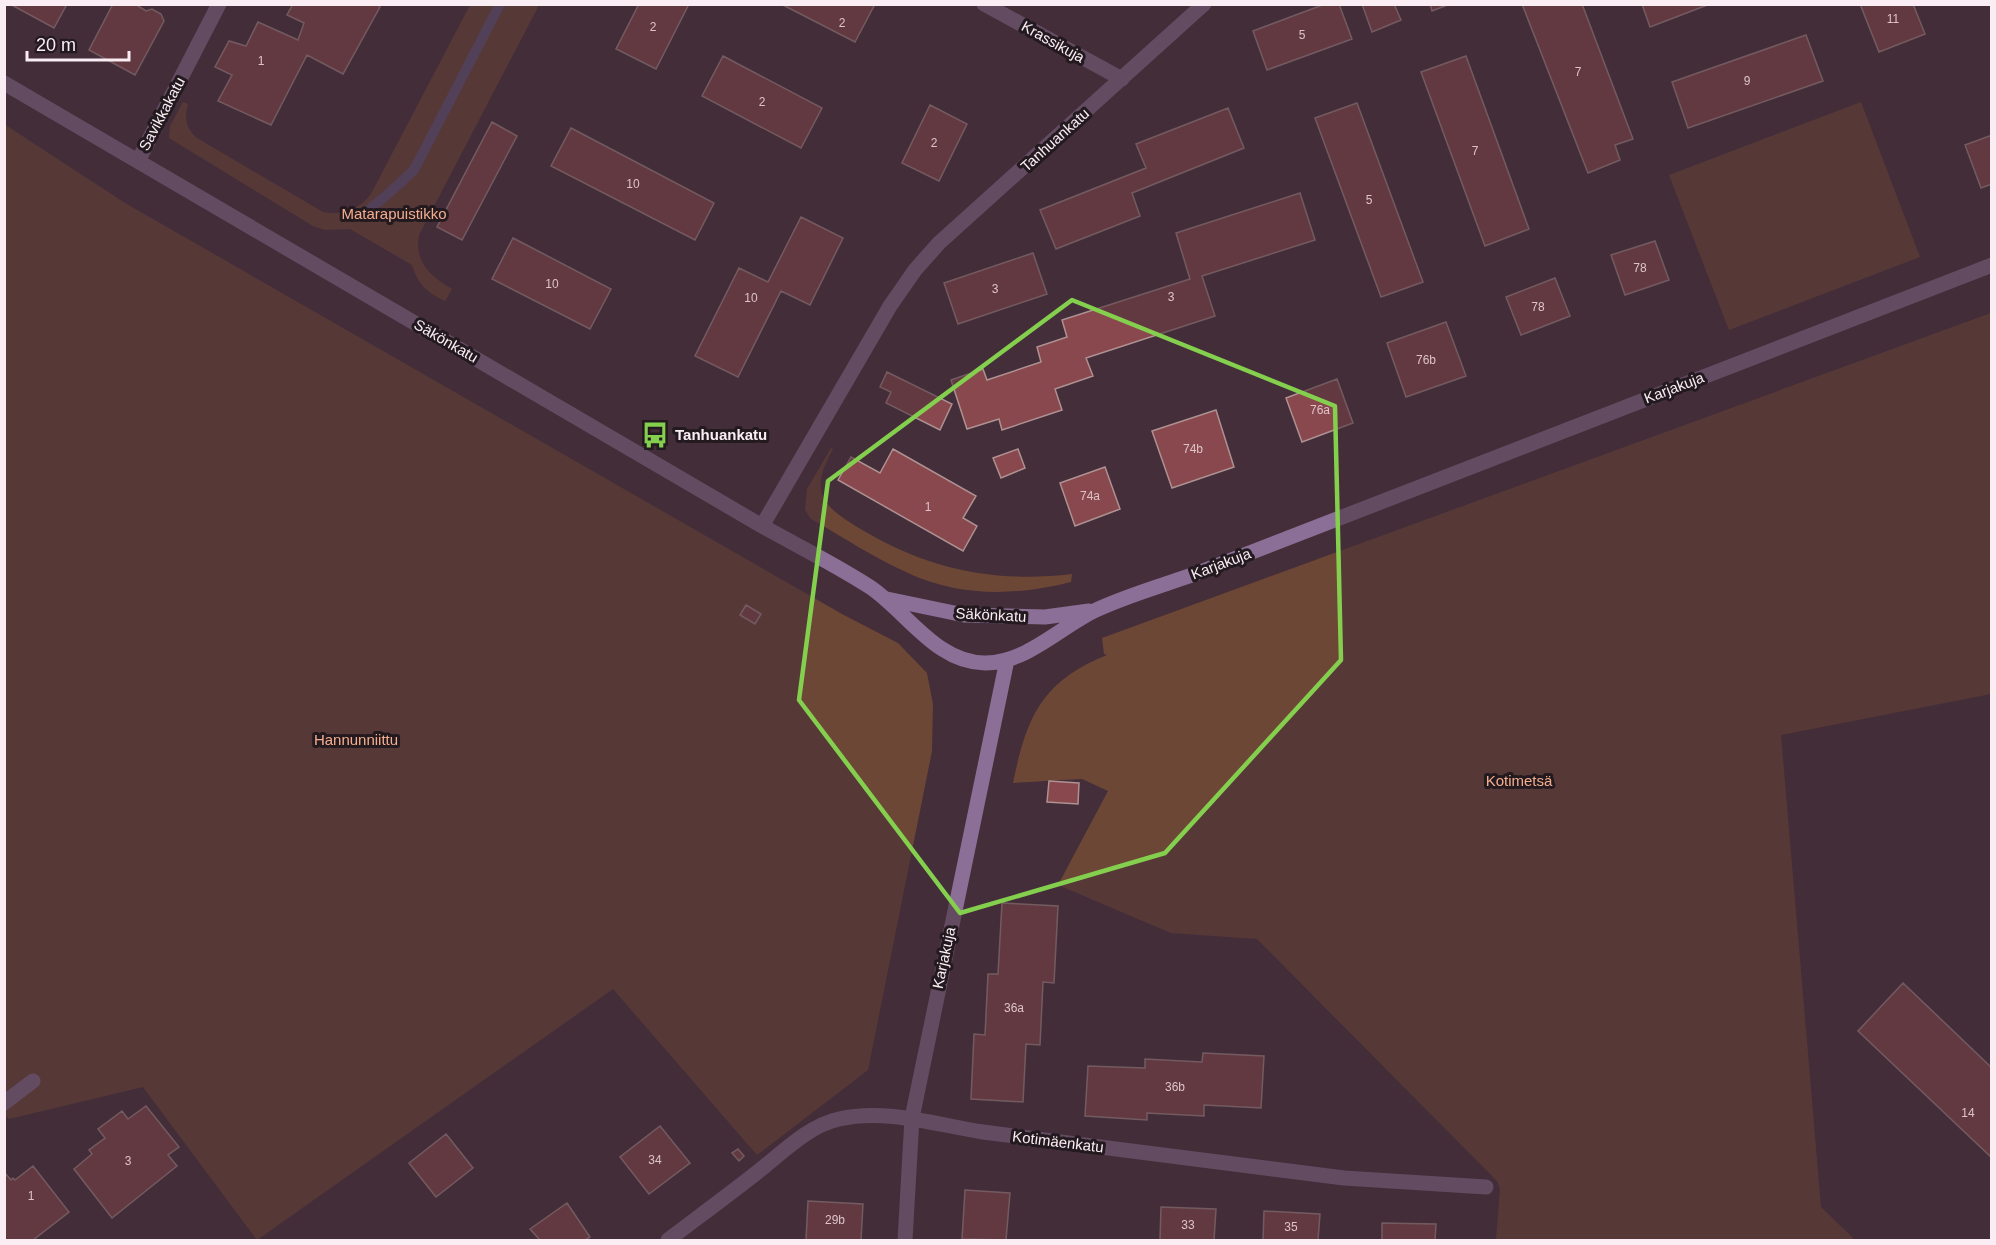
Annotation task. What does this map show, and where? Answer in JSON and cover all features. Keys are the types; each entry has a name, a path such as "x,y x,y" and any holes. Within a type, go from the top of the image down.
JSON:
{"street":[{"name":"Savikkakatu","path":"138,161 219,4"},
{"name":"Krassikuja","path":"984,4 1122,79"},
{"name":"Tanhuankatu","path":"762,526 867,344 915,270 939,243 1204,4"},
{"name":"Säkönkatu","path":"4,83 867,585 887,599 928,639 951,654 973,662 1007,660"},
{"name":"Karjakuja","path":"905,1240 912,1118 1007,660 1031,649 1095,610 1203,571 1992,266"},
{"name":"Säkönkatu","path":"887,599 964,615 1045,616 1095,610"},
{"path":"4,1103 33,1081"},
{"name":"Kotimäenkatu","path":"668,1240 808,1133 838,1119 912,1118 938,1125 983,1132 1344,1178 1486,1187"}],"highlighted area":[{"path":"1072,300 1335,406 1341,660 1165,853 960,913 799,700 828,481"}],"green space":[{"name":"Matarapuistikko","path":"470,5 539,5 419,235 421,261 437,279 452,289 445,301 424,287 417,278 412,265 350,229 325,230 313,226 169,138 170,126 183,102 188,104 186,119 188,127 197,138 323,212 338,213 351,210 363,203 372,192"},
{"path":"1861,102 1920,257 1729,330 1669,175"},
{"name":"Hannunniittu","path":"4,124 125,203 842,614 898,643 927,673 933,704 932,751 868,1070 757,1155 613,989 257,1240 143,1087 9,1119 4,1114"},
{"name":"Kotimetsä","path":"1991,313 1991,694 1781,735 1821,1207 1855,1240 1496,1240 1500,1189 1497,1181 1257,939 1171,933 1058,885 1108,791 1082,779 1013,783 1024,740 1040,705 1066,677 1107,655 1104,654 1102,638"},
{"path":"831,448 833,449 821,478 824,498 839,515 864,531 914,555 939,564 990,575 1017,577 1072,574 1071,582 1009,592 968,590 927,581 871,554 811,519 805,510 807,489"}],"building":[{"path":"10,4 67,4 54,28"},
{"path":"113,4 135,4 146,11 152,9 161,14 164,21 135,75 89,50"},
{"path":"293,4 376,4 380,7 343,74 307,55 271,125 218,101 232,75 215,67 229,41 246,46 258,22 298,40 304,23 287,15"},
{"path":"639,4 689,4 656,69 616,49"},
{"path":"781,4 875,4 855,42"},
{"path":"1325,4 1339,4 1352,39 1267,70 1253,31"},
{"path":"1362,4 1394,4 1401,20 1372,32"},
{"path":"1430,4 1450,4 1432,11"},
{"path":"1522,4 1582,4 1633,139 1615,145 1620,160 1588,173"},
{"path":"1642,4 1710,4 1650,27"},
{"path":"1860,4 1913,4 1925,34 1879,52"},
{"path":"1806,35 1823,81 1688,128 1672,82"},
{"path":"723,56 822,108 801,148 702,96"},
{"path":"1466,56 1529,229 1485,246 1421,72"},
{"path":"1357,103 1423,282 1381,297 1315,118"},
{"path":"930,105 967,124 939,181 902,163"},
{"path":"1228,108 1244,148 1132,193 1140,216 1056,249 1040,210 1146,168 1136,144"},
{"path":"492,122 517,136 462,240 437,227"},
{"path":"571,128 714,203 695,240 551,166"},
{"path":"1992,135 1992,184 1981,188 1965,145"},
{"path":"1300,193 1315,240 1202,276 1215,316 1086,358 1093,376 1055,389 1062,410 1002,430 999,419 967,429 951,380 983,369 987,380 1041,362 1037,347 1067,337 1062,320 1190,279 1176,233"},
{"path":"801,217 843,238 810,305 781,291 738,377 695,356 739,268 768,282"},
{"path":"513,238 611,289 590,329 492,279"},
{"path":"1655,241 1669,280 1625,295 1611,255"},
{"path":"1033,253 1047,294 958,324 944,283"},
{"path":"1555,278 1570,316 1521,335 1506,297"},
{"path":"1446,322 1466,376 1406,397 1387,343"},
{"path":"887,372 952,404 940,430 886,403 891,392 880,387"},
{"path":"1337,379 1353,423 1302,442 1286,398"},
{"path":"1216,410 1234,467 1172,488 1152,431"},
{"path":"893,449 976,496 963,518 977,526 963,551 838,480 851,457 880,473"},
{"path":"1018,449 1025,468 1001,478 993,458"},
{"path":"1105,467 1120,509 1075,526 1060,483"},
{"path":"746,605 761,614 755,624 740,615"},
{"path":"1049,781 1079,783 1078,804 1047,802"},
{"path":"1002,903 1058,906 1054,983 1043,982 1040,1045 1026,1044 1023,1102 971,1099 974,1034 985,1035 988,974 998,974"},
{"path":"1903,983 1992,1068 1992,1158 1858,1031"},
{"path":"1203,1053 1264,1056 1261,1108 1204,1105 1204,1116 1147,1113 1147,1120 1085,1116 1088,1066 1145,1068 1145,1059 1202,1062"},
{"path":"146,1106 179,1147 168,1155 177,1166 112,1218 74,1169 92,1154 89,1150 105,1138 98,1129 122,1111 128,1119"},
{"path":"660,1126 690,1163 649,1194 620,1157"},
{"path":"446,1134 473,1168 436,1197 409,1163"},
{"path":"738,1149 744,1156 739,1161 732,1153"},
{"path":"33,1166 69,1212 33,1240 4,1240 4,1172 11,1180 13,1178 15,1180"},
{"path":"965,1190 1010,1193 1006,1240 962,1239"},
{"path":"808,1201 863,1204 861,1240 806,1240"},
{"path":"567,1203 590,1237 585,1240 540,1240 530,1229"},
{"path":"1161,1207 1216,1209 1214,1240 1160,1240"},
{"path":"1264,1211 1320,1214 1318,1240 1263,1240"},
{"path":"1382,1223 1436,1224 1435,1240 1382,1240"}],"waterway":[{"path":"366,212 414,170 500,4"}],"place":[{"name":"Tanhuankatu","path":"655,435"}]}
